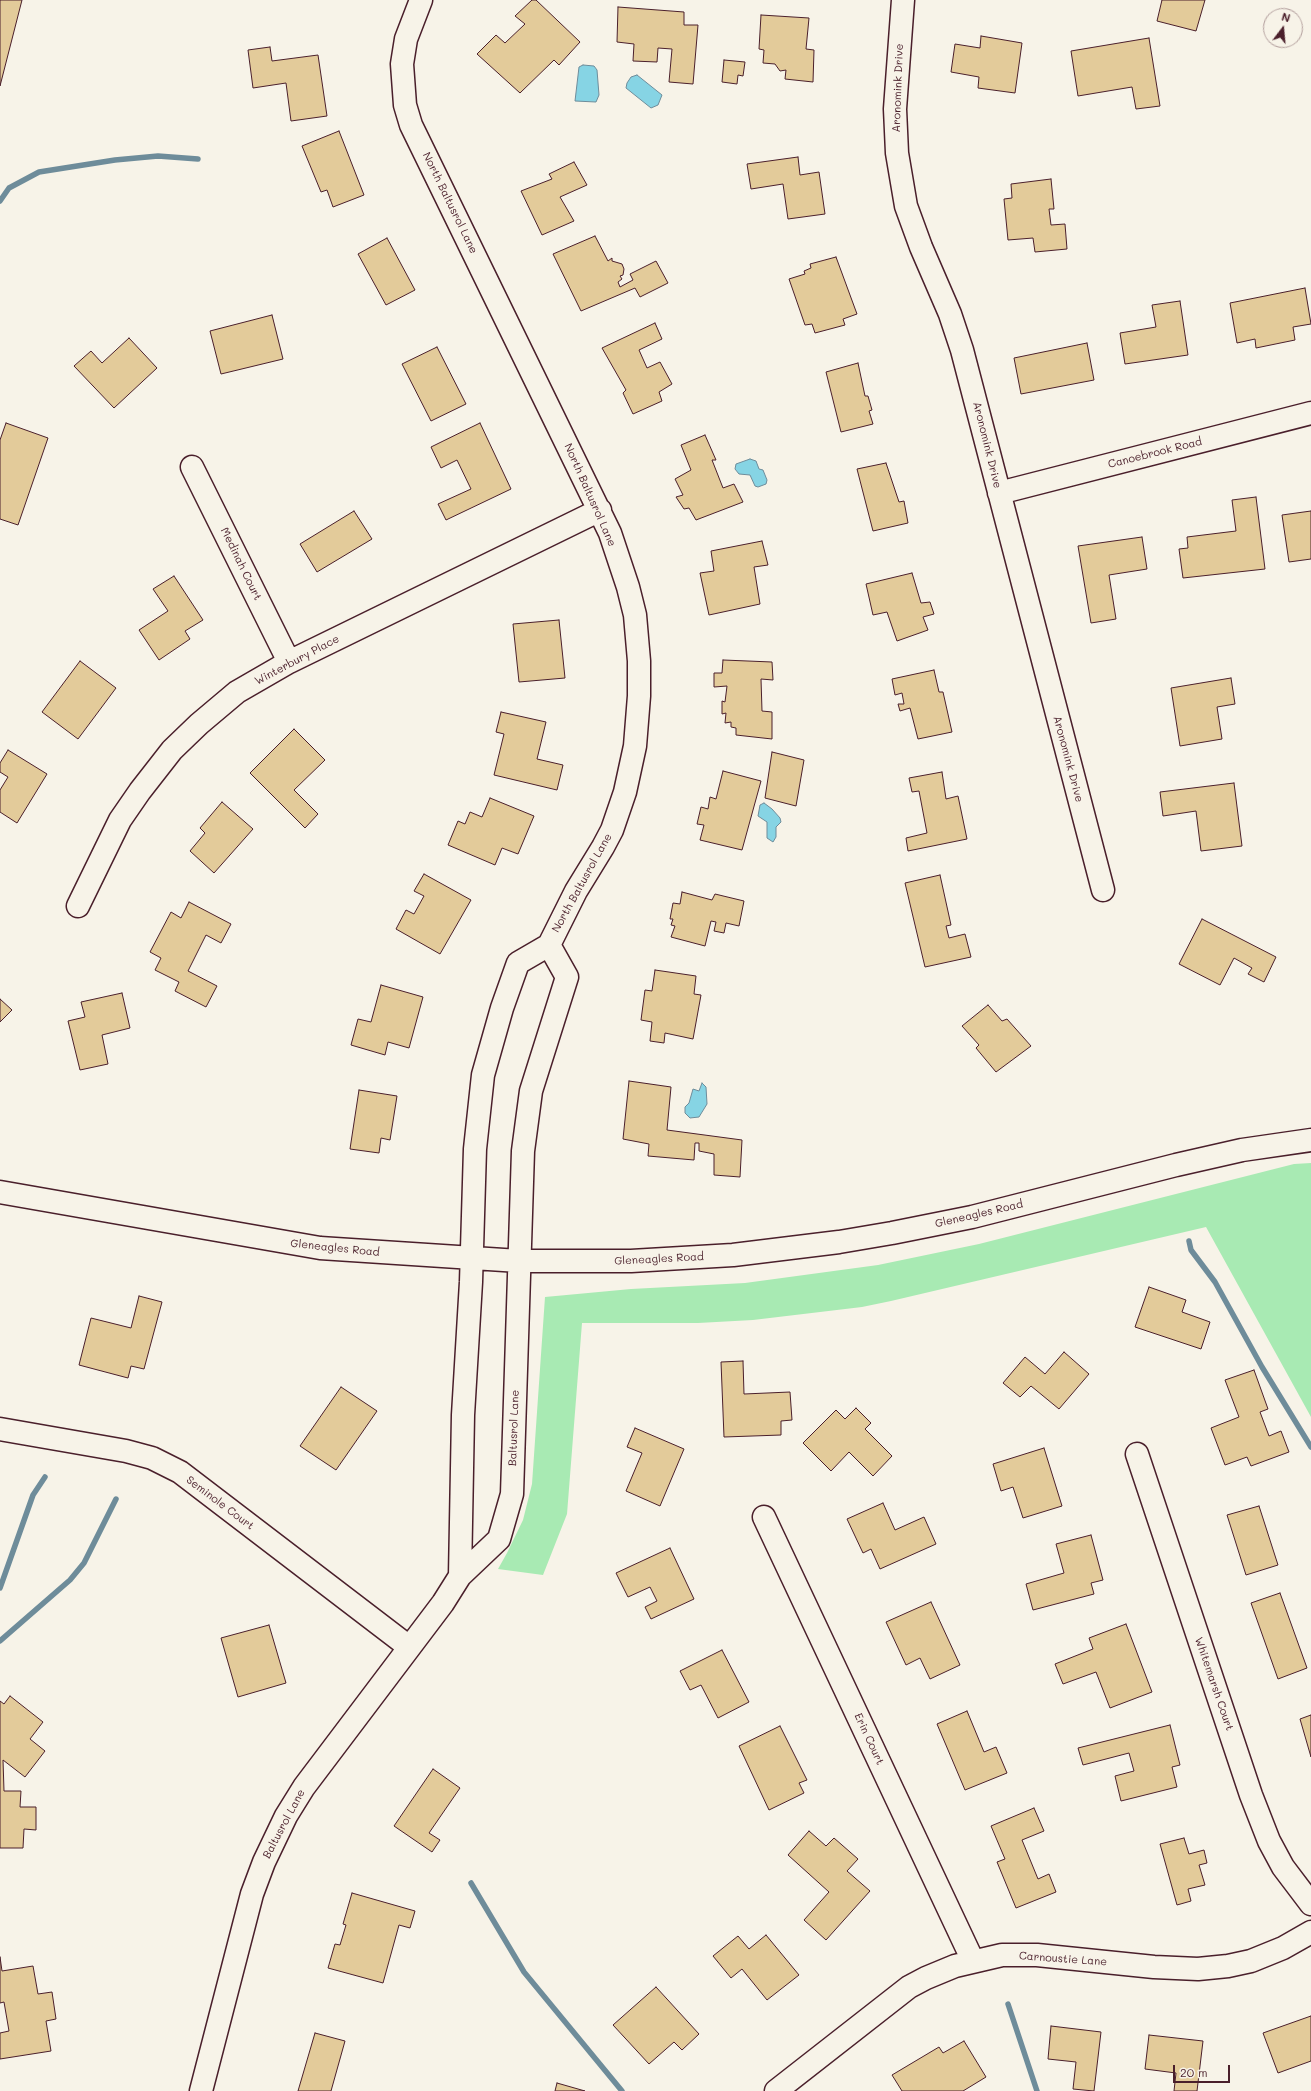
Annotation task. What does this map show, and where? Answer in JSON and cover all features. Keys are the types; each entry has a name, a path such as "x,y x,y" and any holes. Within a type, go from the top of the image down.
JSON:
{"street":[{"name":"North Baltusrol Lane","path":"421,0 406,39 402,64 405,101 411,125 600,510 626,580 635,616 639,668 639,696 635,746 624,792 612,830 576,891 550,945 567,977 531,1091 523,1151 519,1261"},
{"name":"Aronomink Drive","path":"903,0 895,109 897,153 906,206 920,247 950,314 962,350 1103,890"},
{"name":"Canoebrook Road","path":"999,493 1311,412"},
{"name":"Medinah Court","path":"192,467 289,662"},
{"name":"Winterbury Place","path":"78,906 120,820 140,791 172,750 199,724 237,692 289,662 600,510"},
{"path":"460,1576 463,1415 475,1149 483,1075 502,1008 518,963 550,945"},
{"name":"Gleneagles Road","path":"0,1192 320,1248 519,1261 631,1261 741,1254 839,1242 972,1217 1212,1156 1311,1140"},
{"name":"Baltusrol Lane","path":"201,2091 252,1894 264,1862 286,1816 304,1787 443,1603 460,1576 499,1539 512,1494 519,1261"},
{"name":"Seminole Court","path":"0,1429 126,1451 152,1458 180,1472 409,1647"},
{"name":"Whitemarsh Court","path":"1137,1454 1254,1802 1270,1841 1283,1867 1311,1904"},
{"name":"Erin Court","path":"764,1518 973,1961"},
{"name":"Carnoustie Lane","path":"776,2091 909,1988 926,1978 973,1961 1002,1955 1037,1955 1154,1967 1198,1969 1228,1966 1251,1961 1283,1948 1311,1932"}],"green space":[{"path":"1311,1163 1311,1417 1206,1227 862,1307 753,1320 698,1323 582,1323 567,1514 543,1575 498,1569 523,1520 532,1484 545,1297 631,1289 745,1283 878,1265 979,1244 1294,1164"}],"water":[{"path":"583,65 594,66 597,70 599,95 596,102 575,101 579,67"},
{"path":"637,75 662,95 658,105 651,108 626,88 631,77"},
{"path":"750,459 756,461 759,469 763,470 767,480 766,484 758,487 755,486 750,475 739,474 735,469 736,464"},
{"path":"764,803 772,809 780,818 781,822 776,827 776,837 773,842 767,838 767,822 758,816 760,805"},
{"path":"702,1083 706,1087 707,1104 699,1117 690,1118 685,1113 685,1107 689,1103 693,1089 699,1091"}],"building":[{"path":"0,0 22,0 0,86"},
{"path":"532,0 536,0 580,42 559,65 554,60 520,93 477,54 496,35 505,43 525,24 515,16"},
{"path":"1162,0 1205,0 1196,31 1157,21"},
{"path":"618,7 684,12 684,25 698,25 693,84 669,82 672,49 658,48 657,62 633,61 634,44 617,42"},
{"path":"761,15 809,18 806,49 814,50 813,82 785,79 786,70 780,71 775,64 763,63 764,50 759,49"},
{"path":"981,36 1022,43 1015,93 978,88 979,77 951,72 955,44 980,48"},
{"path":"1149,38 1160,106 1136,109 1132,87 1078,96 1071,51"},
{"path":"270,47 272,61 318,55 327,116 291,121 286,83 253,88 248,50"},
{"path":"724,60 745,62 743,76 738,75 737,84 722,82"},
{"path":"339,131 364,195 333,207 327,190 321,192 302,146"},
{"path":"798,157 800,175 819,172 825,214 788,219 783,184 751,189 747,164"},
{"path":"574,162 587,185 560,197 574,221 542,235 521,191 552,179 549,174"},
{"path":"1051,179 1054,209 1049,209 1051,225 1065,224 1067,249 1035,252 1033,238 1008,240 1004,199 1012,198 1011,184"},
{"path":"595,236 608,261 612,258 612,261 622,264 624,269 623,275 620,276 622,279 618,282 620,287 633,280 630,274 656,261 668,283 640,297 635,288 581,311 553,254"},
{"path":"387,238 415,290 386,305 358,254"},
{"path":"836,257 857,314 843,319 845,325 815,333 812,324 805,325 789,279 805,274 804,271 811,268 810,264"},
{"path":"1305,288 1311,324 1293,327 1295,340 1256,348 1255,339 1237,343 1230,303"},
{"path":"1180,301 1188,355 1125,364 1120,333 1156,327 1152,305"},
{"path":"272,315 283,359 221,374 210,331"},
{"path":"655,323 662,339 639,350 647,368 660,362 672,384 659,392 662,401 633,414 623,393 626,390 602,348"},
{"path":"129,338 157,368 114,408 74,366 91,351 102,363"},
{"path":"1087,343 1094,380 1021,394 1014,358"},
{"path":"437,347 466,404 431,421 402,364"},
{"path":"858,363 865,396 868,396 872,410 869,411 873,424 841,432 826,372"},
{"path":"6,423 48,438 18,525 0,519 0,440"},
{"path":"480,423 511,489 446,520 438,504 471,489 457,460 441,468 431,447"},
{"path":"705,435 716,460 712,460 723,488 734,484 743,502 696,520 689,508 684,509 676,497 683,495 675,479 691,470 681,445"},
{"path":"886,463 899,502 904,501 908,523 873,531 857,469"},
{"path":"1256,497 1265,569 1183,578 1179,549 1188,548 1187,537 1236,531 1232,500"},
{"path":"354,511 372,539 317,572 300,544"},
{"path":"1311,511 1311,559 1289,562 1282,515"},
{"path":"1142,537 1147,569 1109,575 1116,619 1091,623 1078,546"},
{"path":"762,541 768,565 754,567 760,604 709,615 700,573 714,571 711,551"},
{"path":"912,573 921,603 930,602 934,614 923,617 928,630 897,641 887,612 873,615 866,584"},
{"path":"174,576 203,620 185,631 190,639 159,660 139,630 168,611 153,589"},
{"path":"559,620 565,678 519,682 513,624"},
{"path":"723,660 772,662 773,680 761,679 762,711 772,712 772,739 736,735 736,728 731,727 731,722 725,723 726,713 722,714 722,701 725,702 727,686 714,687 714,673 722,673"},
{"path":"80,661 116,688 78,739 42,712"},
{"path":"934,670 939,692 943,692 952,732 918,739 910,708 900,711 898,704 904,704 902,693 895,695 892,679"},
{"path":"1231,678 1235,704 1217,707 1222,739 1180,746 1171,688"},
{"path":"501,712 546,722 537,759 563,765 557,790 494,775 504,734 496,732"},
{"path":"294,729 325,760 294,790 318,814 305,828 250,773"},
{"path":"8,750 47,774 17,823 0,812 0,790 8,777 0,772 0,763"},
{"path":"772,752 804,760 796,806 765,798"},
{"path":"723,771 761,781 742,850 700,840 704,825 697,824 701,807 708,809 710,797 716,799"},
{"path":"942,772 946,799 958,796 967,839 908,851 906,838 927,833 919,791 912,792 909,778"},
{"path":"1234,783 1242,846 1201,851 1196,811 1163,816 1160,792"},
{"path":"490,798 534,816 518,854 502,848 495,865 448,845 458,821 465,824 470,812 482,817"},
{"path":"222,802 253,829 214,873 190,851 205,833 200,828"},
{"path":"424,874 471,900 440,954 396,929 406,910 414,914 424,896 414,891"},
{"path":"940,875 951,925 946,926 949,938 965,934 971,957 925,967 905,883"},
{"path":"682,892 712,900 715,894 744,901 739,926 726,923 724,933 714,931 716,922 711,921 705,946 671,937 675,926 671,925 673,919 670,919 673,903 680,904"},
{"path":"189,902 231,924 221,943 206,935 188,971 217,986 206,1007 175,991 179,982 155,970 161,958 150,952 171,912 181,918"},
{"path":"1202,919 1276,957 1264,982 1248,974 1252,968 1234,958 1220,985 1179,964"},
{"path":"655,970 696,976 694,994 701,995 693,1039 665,1033 664,1043 650,1041 652,1022 641,1020 645,990 652,991"},
{"path":"381,985 423,997 409,1048 388,1042 385,1055 351,1045 358,1019 371,1022"},
{"path":"122,993 130,1028 102,1035 108,1064 80,1070 68,1021 85,1017 81,1002"},
{"path":"0,999 12,1010 0,1022"},
{"path":"988,1005 1002,1021 1007,1019 1031,1046 996,1072 976,1048 979,1045 962,1026"},
{"path":"629,1081 671,1087 667,1130 742,1140 740,1177 714,1175 714,1154 699,1151 699,1143 695,1143 694,1160 648,1156 649,1144 623,1139"},
{"path":"359,1090 397,1096 390,1140 381,1138 379,1153 350,1149"},
{"path":"1149,1287 1186,1300 1182,1312 1210,1322 1201,1349 1135,1327"},
{"path":"139,1296 162,1302 144,1369 131,1366 128,1378 79,1365 91,1318 131,1328"},
{"path":"1064,1352 1089,1374 1059,1409 1031,1386 1020,1397 1003,1383 1025,1357 1045,1374"},
{"path":"743,1361 744,1394 790,1392 792,1420 781,1421 781,1435 724,1437 721,1362"},
{"path":"1254,1370 1268,1409 1260,1412 1269,1436 1281,1431 1289,1452 1251,1466 1247,1457 1225,1465 1211,1428 1239,1417 1225,1380"},
{"path":"341,1387 377,1411 336,1470 300,1446"},
{"path":"856,1408 871,1423 865,1429 892,1456 873,1476 849,1452 831,1471 803,1443 836,1410 845,1419"},
{"path":"635,1428 684,1449 660,1506 626,1491 642,1453 627,1447"},
{"path":"1044,1448 1062,1506 1023,1518 1013,1487 1001,1491 993,1464"},
{"path":"883,1503 895,1530 924,1517 936,1544 880,1569 871,1549 863,1553 847,1519"},
{"path":"1259,1506 1278,1565 1246,1575 1227,1515"},
{"path":"1091,1535 1103,1580 1091,1583 1094,1594 1033,1610 1026,1584 1064,1573 1056,1544"},
{"path":"670,1548 694,1599 651,1619 645,1607 657,1601 650,1587 628,1597 616,1573"},
{"path":"1280,1593 1307,1668 1278,1679 1251,1603"},
{"path":"931,1602 960,1665 930,1679 920,1658 906,1665 886,1622"},
{"path":"1126,1624 1152,1692 1110,1708 1096,1672 1063,1684 1055,1664 1093,1649 1089,1638"},
{"path":"269,1625 286,1683 238,1697 221,1638"},
{"path":"722,1650 749,1702 718,1718 701,1685 690,1690 680,1671"},
{"path":"10,1696 43,1722 30,1739 45,1751 25,1777 3,1760 4,1791 21,1791 20,1807 36,1807 36,1830 24,1829 23,1848 0,1848 0,1701 4,1704"},
{"path":"967,1711 984,1752 996,1747 1007,1773 965,1790 937,1724"},
{"path":"1311,1715 1311,1757 1300,1719"},
{"path":"1170,1725 1180,1765 1172,1767 1177,1787 1121,1801 1115,1776 1134,1771 1129,1753 1083,1765 1078,1748"},
{"path":"780,1726 807,1780 799,1783 804,1793 769,1810 739,1746"},
{"path":"433,1769 460,1788 429,1833 440,1840 432,1852 394,1826"},
{"path":"1034,1808 1044,1831 1022,1840 1038,1879 1049,1874 1056,1892 1016,1908 997,1862 1005,1859 991,1826"},
{"path":"809,1831 826,1846 834,1838 858,1859 847,1871 870,1891 826,1940 804,1920 829,1892 788,1855"},
{"path":"1184,1838 1189,1854 1204,1850 1207,1863 1199,1865 1205,1885 1188,1889 1191,1901 1177,1905 1160,1844"},
{"path":"352,1893 415,1911 410,1928 399,1925 383,1983 328,1968 335,1944 340,1945 346,1925 343,1924"},
{"path":"766,1935 799,1975 767,2000 742,1969 731,1978 713,1956 738,1936 749,1949"},
{"path":"0,1957 2,1971 33,1966 38,1994 52,1992 56,2019 46,2021 51,2051 0,2059 0,2033 9,2031 4,2002 0,2003"},
{"path":"656,1987 699,2034 682,2050 674,2042 649,2064 613,2025"},
{"path":"1311,2016 1311,2061 1278,2073 1263,2033"},
{"path":"1051,2026 1101,2032 1094,2091 1073,2089 1076,2062 1048,2059"},
{"path":"315,2033 345,2041 331,2091 298,2091"},
{"path":"1149,2035 1203,2041 1197,2091 1174,2091 1176,2073 1145,2069"},
{"path":"964,2041 986,2077 963,2091 902,2091 892,2075 939,2047 943,2053"},
{"path":"557,2083 585,2091 555,2091"}],"waterway":[{"path":"0,201 9,188 39,172 115,160 158,156 198,159"},
{"path":"1189,1241 1191,1250 1215,1282 1262,1367 1311,1447"},
{"path":"0,1588 33,1495 45,1477"},
{"path":"0,1641 70,1580 84,1563 116,1499"},
{"path":"471,1883 524,1972 622,2091"},
{"path":"1008,2004 1037,2091"}]}
